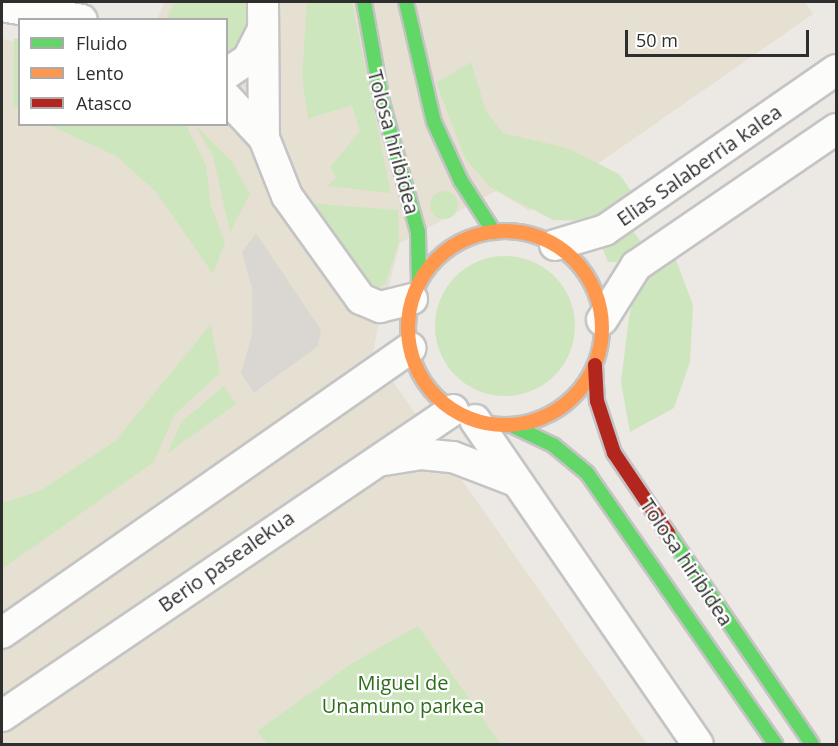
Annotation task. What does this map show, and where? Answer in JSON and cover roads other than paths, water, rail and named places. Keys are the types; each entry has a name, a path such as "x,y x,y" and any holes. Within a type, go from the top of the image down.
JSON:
{"main road":[{"name":"Tolosa hiribidea","path":"364,2 382,102 418,232 415,291"},
{"path":"405,2 434,122 461,180 494,232"},
{"path":"494,232 536,236 555,245 592,285 602,320 595,365 570,400 533,421 511,424 464,415 433,393 410,348 415,291 446,250 494,232"},
{"name":"Tolosa hiribidea","path":"595,365 599,410 614,453 812,744"},
{"name":"Tolosa hiribidea","path":"511,424 553,445 587,473 775,744"}],"street":[{"path":"263,2 264,138 287,196 353,292 380,307 415,291"},
{"path":"2,6 71,18"},
{"path":"228,73 248,59 262,31"},
{"name":"Elias Salaberria kalea","path":"555,245 605,230 837,70"},
{"path":"228,99 264,138"},
{"path":"602,320 636,266 837,129"},
{"path":"2,633 410,348"},
{"path":"464,415 516,480 698,744"},
{"name":"Berio pasealekua","path":"2,716 369,462 464,415"},
{"path":"369,462 422,454 453,457 516,480"}],"park label":[{"name":"Miguel de Unamuno parkea","path":"403,694"}]}
